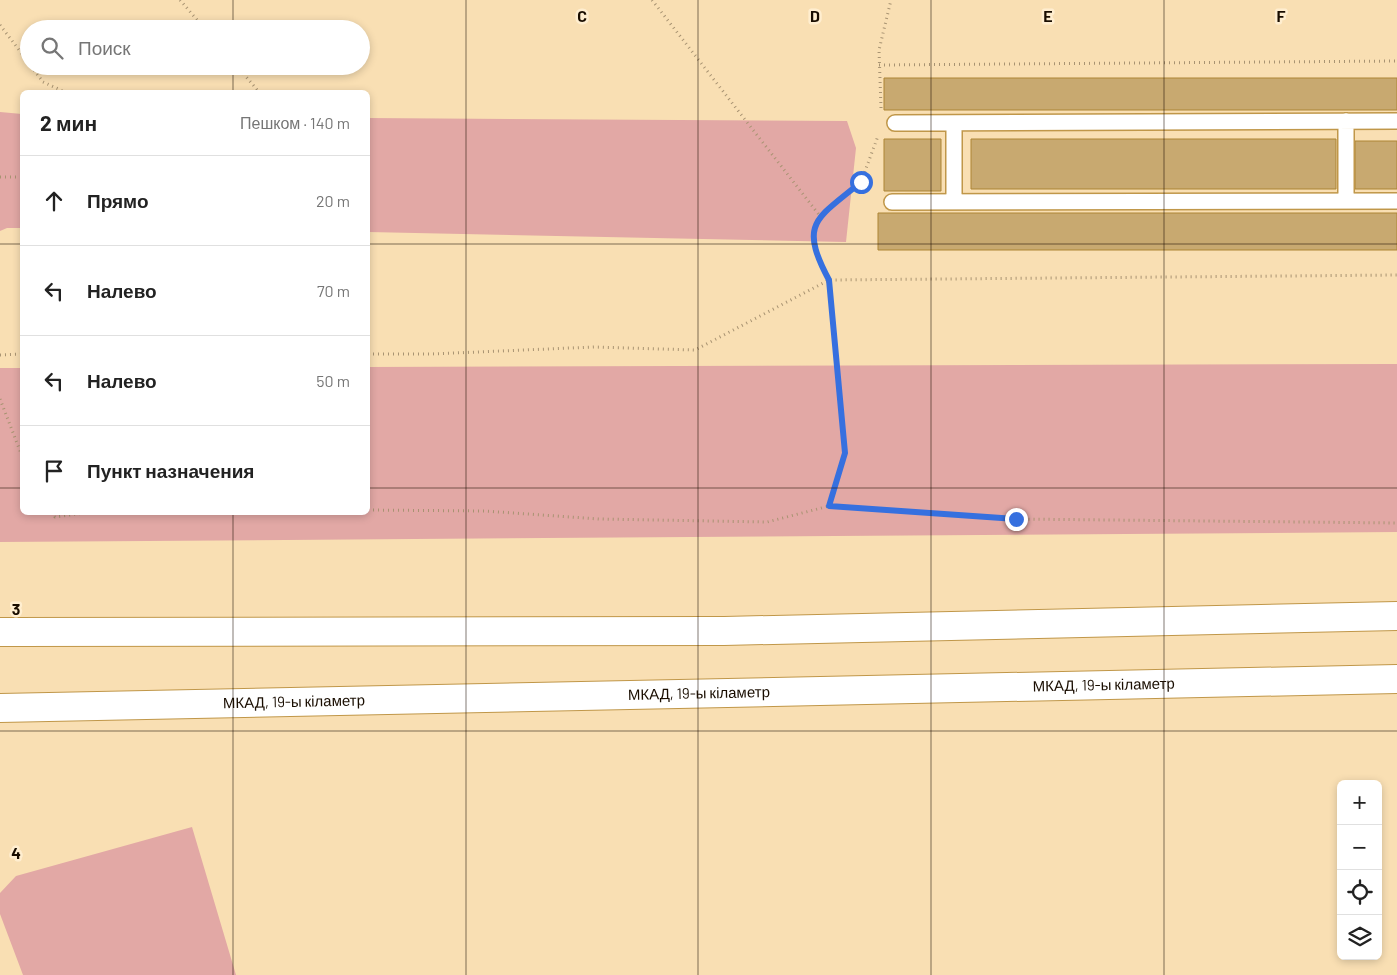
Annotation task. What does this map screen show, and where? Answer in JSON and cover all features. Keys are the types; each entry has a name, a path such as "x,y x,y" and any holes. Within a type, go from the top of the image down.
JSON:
{"highway":[{"path":"0,632 724,631 1397,616"},
{"name":"МКАД, 19-ы кіламетр","path":"0,708 1397,679"}],"lane":[{"path":"1346,121 1346,201"},
{"path":"888,126 954,123 1397,121"},
{"path":"954,123 954,202"},
{"path":"892,202 1397,201"}],"path":[{"path":"180,0 197,20"},
{"path":"652,0 820,216"},
{"path":"881,110 879,50 891,0"},
{"path":"0,24 20,51"},
{"path":"880,65 1397,61"},
{"path":"38,75 43,82 61,90"},
{"path":"245,75 257,90"},
{"path":"829,506 845,453 829,280 817,256 813,229 820,216 861,182 888,126"},
{"path":"0,177 20,177"},
{"path":"370,354 431,354 594,347 695,350 829,280 1397,275"},
{"path":"0,355 20,354"},
{"path":"0,400 20,451"},
{"path":"370,510 485,511 599,519 767,522 829,506 1016,519 1397,523"},
{"path":"54,515 55,517 69,515"}],"shaded area":[{"path":"0,112 20,114 20,228 7,228 0,231"},
{"path":"370,118 847,121 856,148 846,242 370,232"},
{"path":"1397,364 1397,532 0,542 0,368 20,368 20,515 370,515 370,367"},
{"path":"192,827 236,975 23,975 0,914 0,893 16,876"}],"building":[{"path":"884,78 1397,78 1397,110 884,110"},
{"path":"884,139 941,139 941,191 884,191"},
{"path":"971,139 1336,139 1336,189 971,189"},
{"path":"1355,141 1397,141 1397,189 1355,189"},
{"path":"878,213 1397,213 1397,250 878,250"}],"route":[{"path":"861,182 820,216 813,229 817,256 829,280 845,453 829,506 1016,519"}]}
